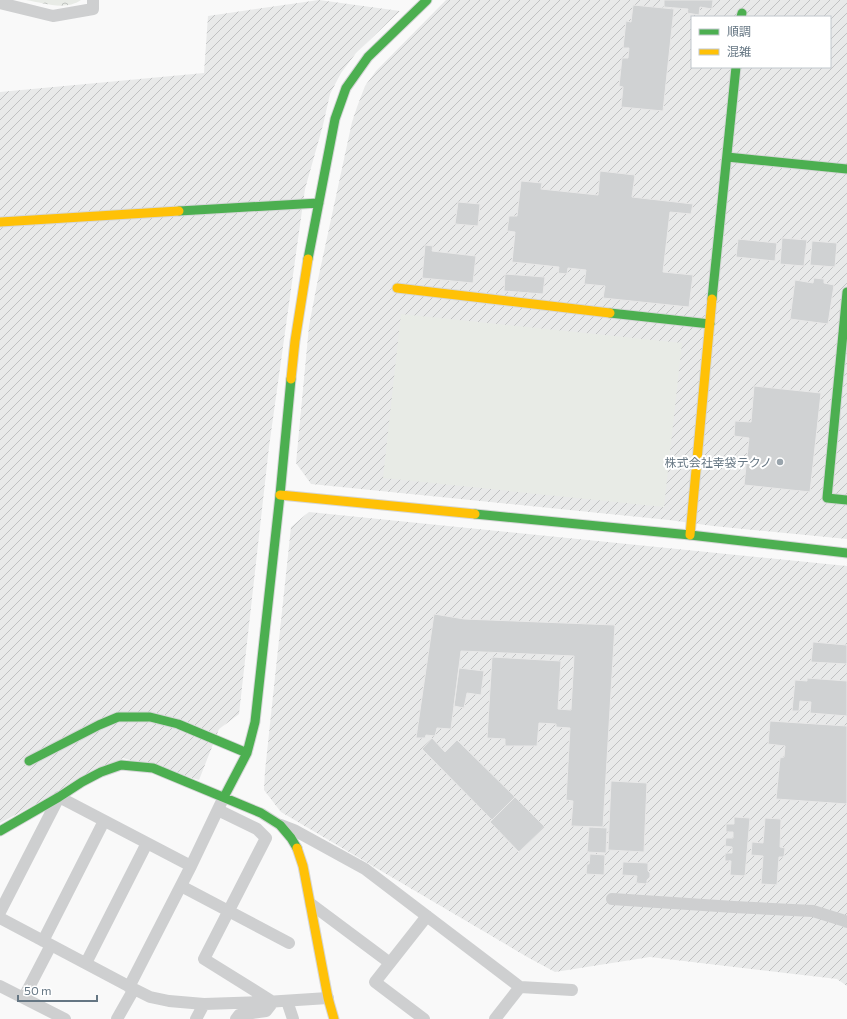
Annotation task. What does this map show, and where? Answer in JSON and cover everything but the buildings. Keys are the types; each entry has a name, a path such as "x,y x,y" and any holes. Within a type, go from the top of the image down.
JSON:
{"street":[{"path":"0,3 53,16 93,9 93,0"},
{"path":"117,1019 224,797 247,753 255,722 280,495 294,341 307,263 320,203 335,119 346,88 368,57 428,0"},
{"path":"690,535 736,68"},
{"path":"727,157 847,169"},
{"path":"0,222 320,203"},
{"path":"397,288 710,324"},
{"path":"847,292 827,498 847,500"},
{"path":"280,495 690,535 847,553"},
{"path":"29,760 118,717 150,717 178,724 247,753"},
{"path":"0,831 59,797 88,778 110,768 121,765 153,768 261,813 280,825 294,830 365,868 520,987 572,990"},
{"path":"59,797 191,866"},
{"path":"0,912 59,797"},
{"path":"218,810 257,829 266,838 204,959 273,1002"},
{"path":"24,997 47,943 104,821"},
{"path":"280,825 291,838 298,850 304,866 328,998 334,1019"},
{"path":"86,963 147,843"},
{"path":"181,886 289,943"},
{"path":"612,899 813,911 847,922"},
{"path":"311,904 390,963"},
{"path":"424,1019 376,982 427,916"},
{"path":"0,918 131,988 150,996 169,1001 204,1004 273,1002 328,998"},
{"path":"0,986 24,997 42,1014 65,1019"},
{"path":"495,1019 520,987"},
{"path":"287,1001 293,1019"},
{"path":"236,1019 239,1015 266,1011 273,1002"},
{"path":"196,1019 204,1004"}],"shaded area":[{"path":"319,0 400,11 356,53 341,73 330,94 305,189 269,447 239,714 219,729 199,780 123,758 0,823 0,92 204,73 208,16"},
{"path":"446,0 847,0 847,539 311,484 296,463 309,326 352,122 365,86 376,71"},
{"path":"309,512 847,566 847,986 837,979 650,957 555,972 281,812 264,790 265,771 291,527"}],"green space":[{"path":"26,0 81,0 61,6"},
{"path":"401,314 682,343 664,507 383,478"}],"traffic: fast":[{"path":"308,259 335,119 346,88 368,57 427,0"},
{"path":"712,299 736,68"},
{"path":"727,157 847,169"},
{"path":"179,211 319,203"},
{"path":"847,292 827,498 847,500"},
{"path":"610,313 710,324"},
{"path":"224,797 247,753 255,722 291,379"},
{"path":"475,514 690,535 847,553"},
{"path":"29,761 99,725 118,717 150,717 178,724 247,753"},
{"path":"0,831 82,782 101,772 121,765 153,768 261,813 280,825 297,848"}],"traffic: slow":[{"path":"0,222 179,211"},
{"path":"291,379 295,341 308,259"},
{"path":"397,288 610,313"},
{"path":"690,535 712,299"},
{"path":"280,495 475,514"},
{"path":"297,848 303,866 328,998 334,1019"}],"place":[{"name":"株式会社幸袋テクノ","path":"780,462"}]}
